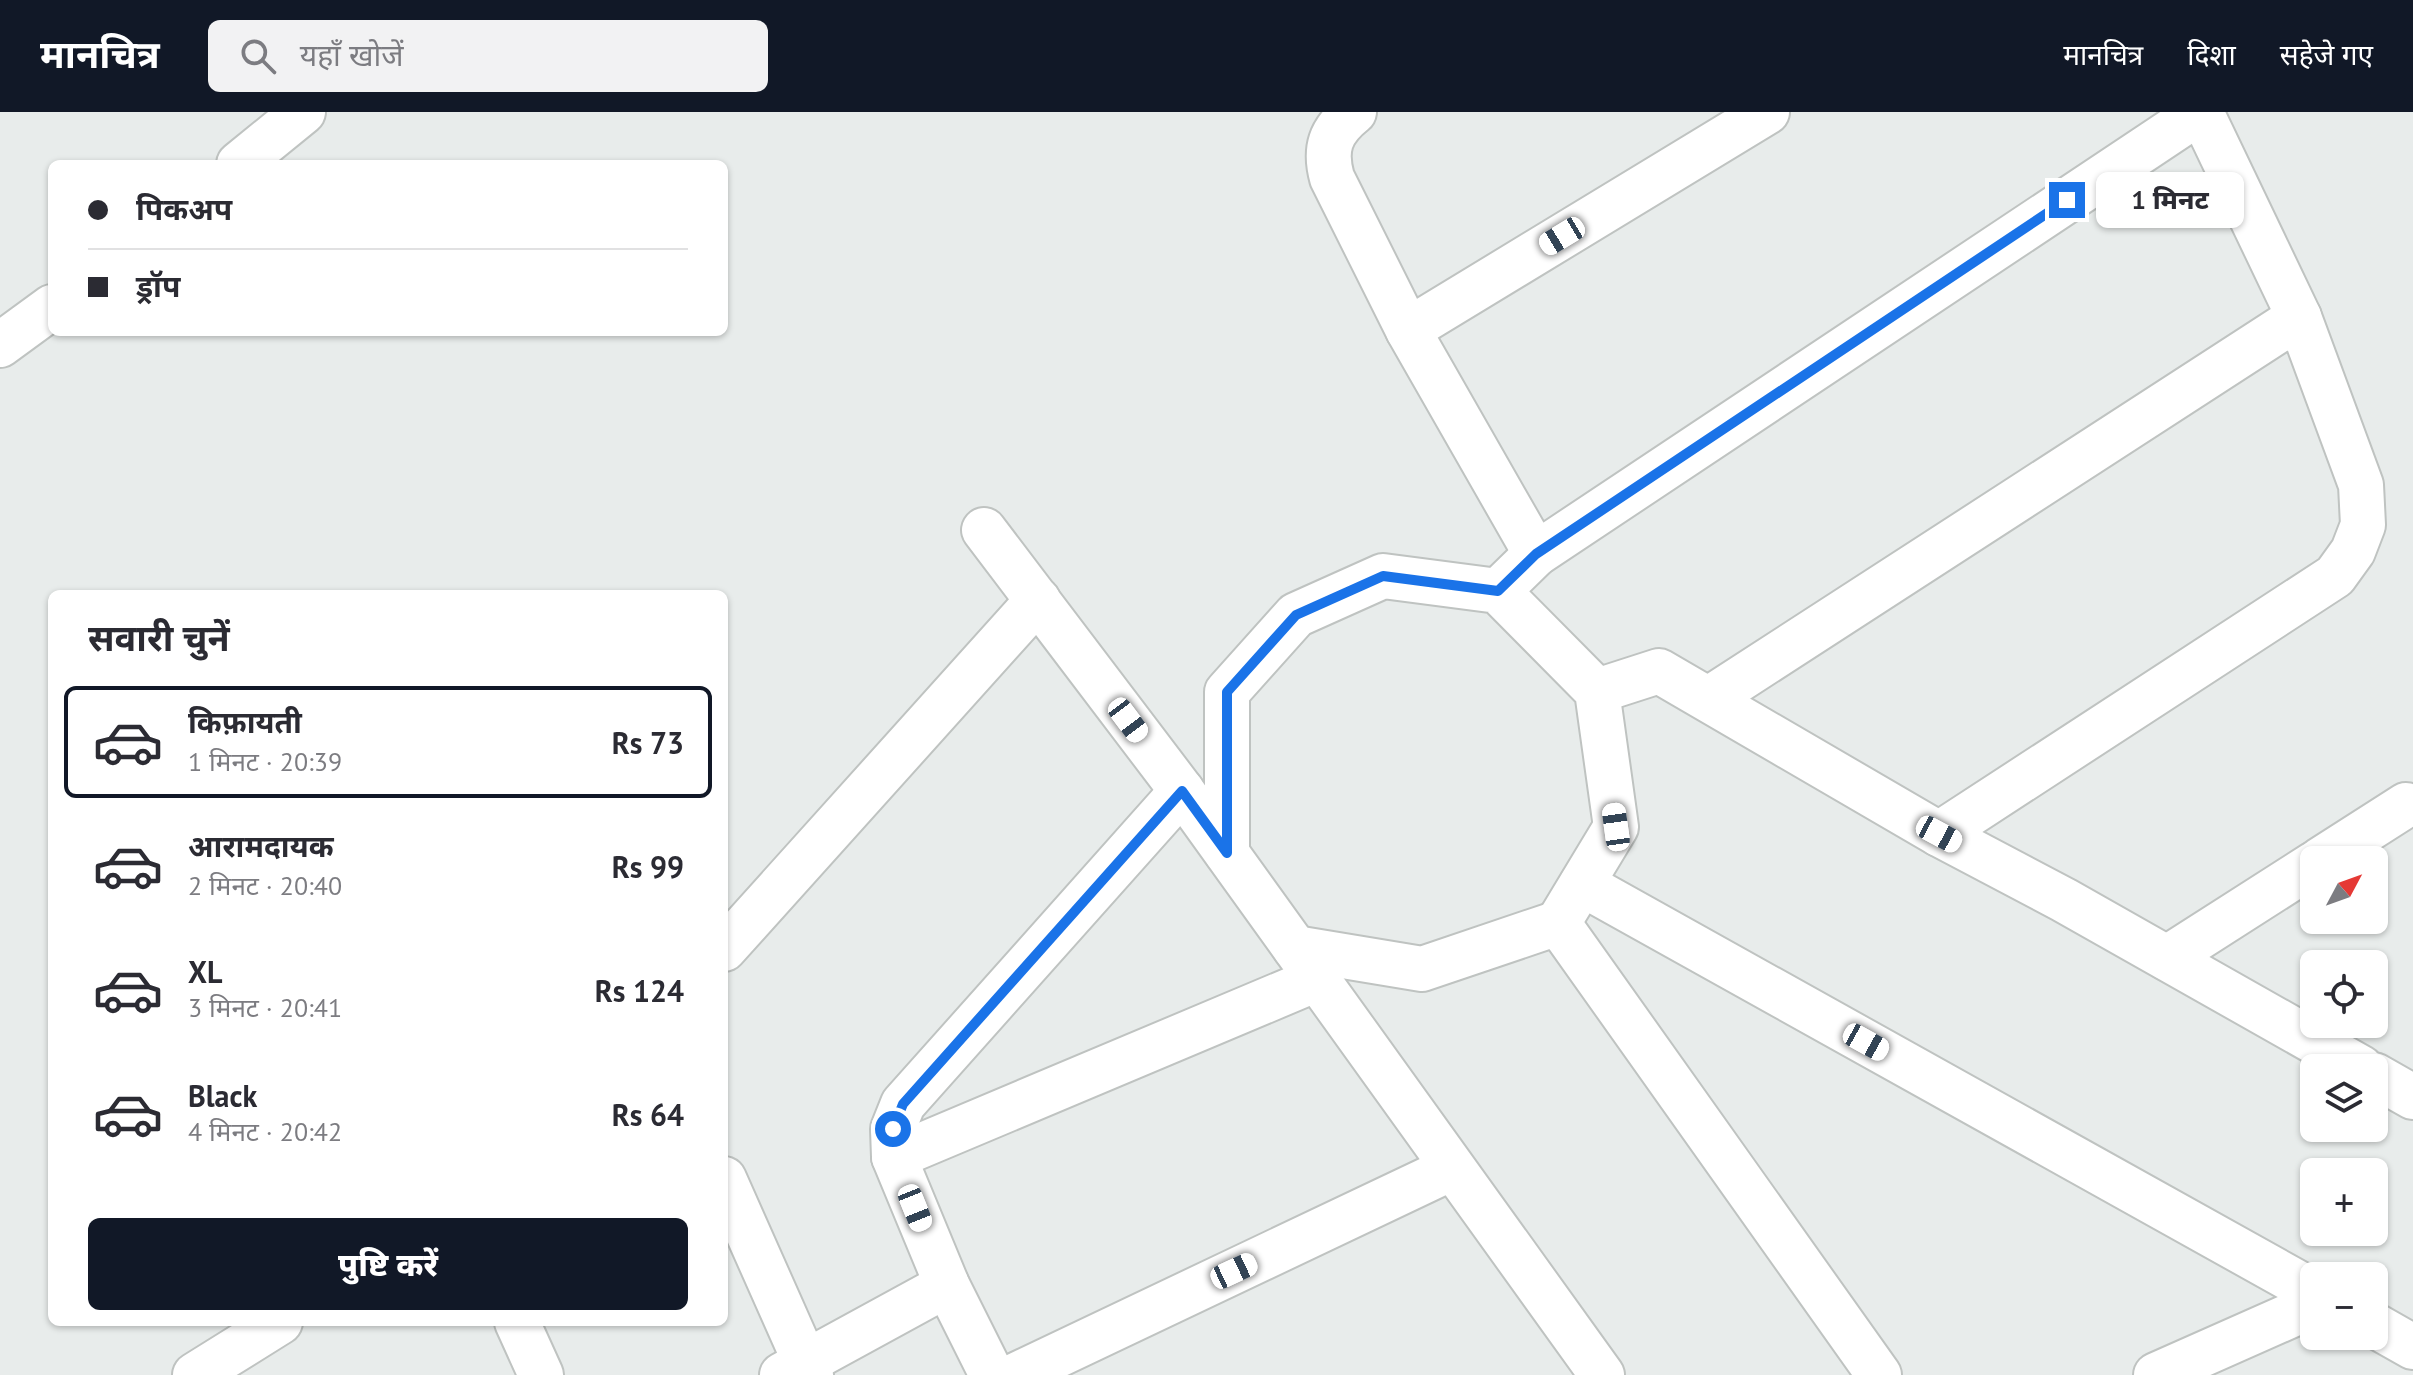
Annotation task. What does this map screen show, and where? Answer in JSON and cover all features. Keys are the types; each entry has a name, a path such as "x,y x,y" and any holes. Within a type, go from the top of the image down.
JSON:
{"street":[{"path":"244,160 303,112"},
{"path":"1354,112 1338,124 1326,157 1332,178 1408,330 1536,554"},
{"path":"1408,330 1767,112"},
{"path":"1498,591 1536,554 2200,112 2299,317 2361,485 2363,525 2353,551 2335,576 1939,834"},
{"path":"0,345 48,310"},
{"path":"1709,699 2299,317"},
{"path":"984,530 1227,853 1452,1168 1585,1370"},
{"path":"894,1157 1306,964 1422,969 1558,923 1616,827 1597,691 1498,591 1383,576 1296,615 1227,692 1227,853"},
{"path":"728,945 1038,600"},
{"path":"1597,691 1659,671 1939,834 2336,1054"},
{"path":"992,1375 947,1285 894,1157 893,1129 903,1104 1182,791"},
{"path":"2342,846 2406,805"},
{"path":"2167,958 2300,873"},
{"path":"1582,884 2300,1284"},
{"path":"1558,923 1879,1375"},
{"path":"2388,1083 2413,1097"},
{"path":"1016,1375 1452,1168"},
{"path":"728,1189 800,1371 947,1285"},
{"path":"2156,1375 2300,1311"},
{"path":"195,1375 274,1326"},
{"path":"519,1326 541,1375"},
{"path":"2388,1333 2413,1347"}],"route":[{"path":"893,1129 903,1104 1182,791 1227,853 1227,692 1296,615 1383,576 1498,591 1536,554 2067,200"}]}
